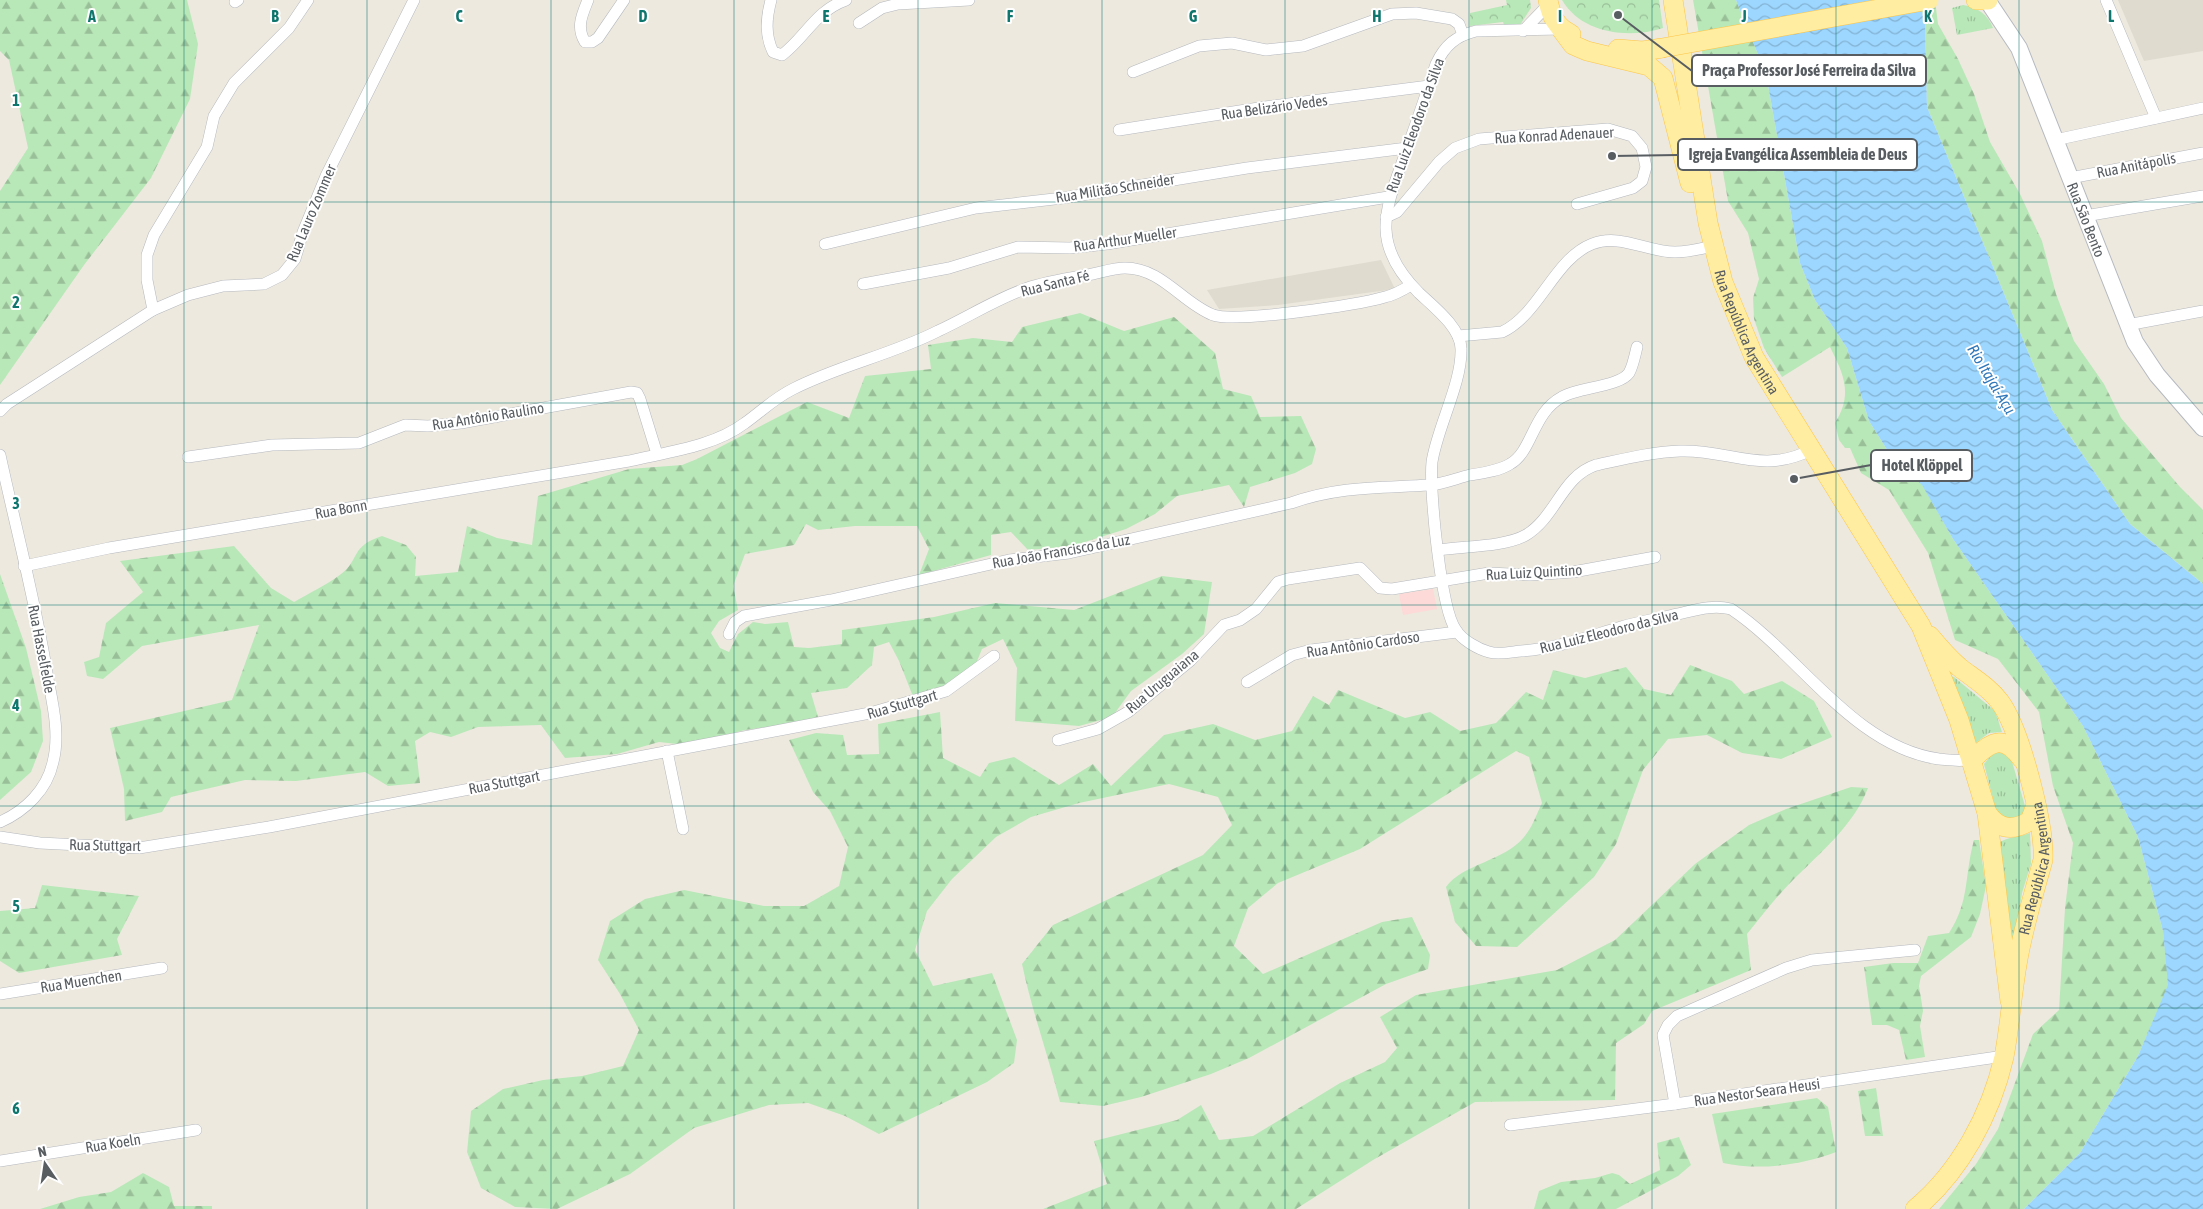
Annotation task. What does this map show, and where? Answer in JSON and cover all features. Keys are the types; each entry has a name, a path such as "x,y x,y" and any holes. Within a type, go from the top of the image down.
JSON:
{"main road":[{"name":"Rua República Argentina","path":"1674,0 1708,223 1713,246 1735,317 1754,357 1921,626 1945,653 1988,689 2007,713 2024,762 2043,836 2043,860 2025,925 2010,1000 2004,1056 1988,1107 1968,1147 1944,1180 1915,1209"},
{"path":"1561,29 1584,40 1627,51 1662,48 1929,0"},
{"path":"1976,0 1987,0"},
{"path":"1549,2 1553,18 1567,39 1580,48 1614,59 1649,66 1663,78 1668,88 1692,189 1708,223"},
{"name":"Rua República Argentina","path":"1921,626 1973,759 1987,812 2010,1000"},
{"path":"1973,759 1988,745 2005,743 2016,751 2024,762"},
{"path":"1987,812 2001,826 2015,828 2030,821 2036,805"}],"street":[{"path":"153,310 147,280 148,254 154,235 207,147 214,116 234,83 289,28 308,0"},
{"name":"Rua Lauro Zommer","path":"0,411 6,404 153,310 188,295 223,286 264,284 282,275 295,259 303,232 326,176 414,0"},
{"path":"588,0 581,17 580,34 585,42 592,42 598,38 624,0"},
{"path":"771,0 767,18 767,40 774,52 782,54 790,48 814,20 841,1"},
{"path":"859,23 882,8 898,4 969,0"},
{"name":"Rua São Bento","path":"1987,0 2017,43 2127,325 2149,364 2203,428"},
{"path":"2106,0 2156,118"},
{"path":"1522,31 1549,2"},
{"path":"1133,72 1199,46 1232,43 1266,50 1303,46 1392,14 1416,13 1452,19 1459,24 1463,35"},
{"name":"Rua Luiz Eleodoro da Silva","path":"1458,336 1411,285 1391,256 1386,217 1388,197 1441,52 1450,43 1463,35 1476,32 1561,29"},
{"name":"Rua Belizário Vedes","path":"1119,130 1265,107 1429,86"},
{"path":"2055,140 2203,108"},
{"name":"Rua Konrad Adenauer","path":"1386,217 1397,212 1439,162 1455,148 1479,139 1608,129 1632,136 1642,148 1646,167 1642,181 1633,188 1577,204"},
{"name":"Rua Militão Schneider","path":"825,244 976,208 1063,198 1247,168 1407,148"},
{"name":"Rua Anitápolis","path":"2070,178 2203,153"},
{"path":"2085,216 2203,196"},
{"name":"Rua Arthur Mueller","path":"863,284 949,268 1018,247 1070,248 1107,244 1388,197"},
{"path":"1456,632 1443,580 1431,485 1433,460 1461,354 1458,336 1502,332 1508,329 1536,303 1572,256 1591,244 1605,240 1618,241 1673,252 1713,246"},
{"name":"Rua Santa Fé","path":"658,454 687,448 721,436 745,423 764,406 793,388 843,368 895,351 1022,290 1055,281 1125,268 1149,273 1179,291 1199,308 1214,315 1230,318 1306,310 1384,298 1411,285"},
{"path":"2127,325 2203,310"},
{"name":"Rua João Francisco da Luz","path":"729,634 735,622 744,616 831,600 1008,560 1069,553 1291,503 1315,494 1366,487 1431,485 1510,465 1520,456 1541,415 1552,402 1576,390 1620,379 1629,373 1637,347"},
{"name":"Rua Antônio Raulino","path":"188,457 272,445 359,443 405,425 428,426 461,423 631,392 637,393 640,399 658,454"},
{"path":"1439,550 1498,543 1517,539 1528,534 1547,514 1573,479 1583,469 1596,465 1679,451 1702,452 1760,462 1799,456 1811,450"},
{"name":"Rua Bonn","path":"24,566 109,548 629,461 658,454"},
{"name":"Rua Hasselfelde","path":"0,455 42,642 56,725 53,762 40,791 17,815 0,822"},
{"name":"Rua Luiz Quintino","path":"1443,580 1489,573 1530,575 1573,572 1655,557"},
{"name":"Rua Uruguaiana","path":"1058,740 1098,728 1128,712 1191,660 1224,624 1240,620 1256,609 1278,582 1360,568 1380,588 1392,589 1443,580"},
{"name":"Rua Luiz Eleodoro da Silva","path":"1456,632 1472,644 1490,653 1540,650 1578,642 1620,627 1721,606 1731,609 1860,723 1896,746 1935,758 1963,762 1973,759"},
{"name":"Rua Antônio Cardoso","path":"1247,682 1292,655 1311,650 1456,632"},
{"name":"Rua Stuttgart","path":"0,837 40,843 139,848 278,825 870,714 946,691 994,656"},
{"path":"667,751 683,829"},
{"path":"1675,1104 1663,1035 1668,1025 1677,1016 1786,968 1812,960 1914,950"},
{"name":"Rua Muenchen","path":"0,994 162,968"},
{"name":"Rua Nestor Seara Heusi","path":"1510,1125 1675,1104 2004,1056"},
{"name":"Rua Koeln","path":"0,1161 196,1130"}],"shaded area":[{"path":"2118,0 2203,0 2203,51 2144,61"},
{"path":"1381,260 1395,289 1278,305 1219,309 1207,290"},
{"path":"1433,589 1437,609 1403,615 1399,594"}],"green space":[{"path":"0,0 187,0 198,44 190,99 151,178 84,265 0,385 0,191 28,148 9,60 0,51"},
{"path":"1506,0 1530,0 1531,8 1520,25 1505,28 1503,22 1470,26 1470,13 1507,5"},
{"path":"1562,0 1659,0 1663,28 1636,33 1607,31 1581,20"},
{"path":"1693,0 1736,0 1766,74 1800,263 1815,300 1847,348 1869,421 1891,456 1922,484 1953,539 2083,726 2138,837 2163,931 2169,985 2138,1056 2080,1153 2024,1209 1939,1209 1976,1164 1998,1129 2033,1034 2059,1010 2065,908 2073,843 2053,786 2039,712 1998,659 1955,640 1928,553 1889,490 1861,473 1850,448 1845,448 1839,440 1835,423 1844,403 1845,385 1830,347 1782,377 1764,348 1754,319 1753,298 1759,279 1748,233 1728,201"},
{"path":"1919,0 1935,0 1938,24 1958,59 1974,94 1990,142 2020,194 2042,241 2056,294 2074,341 2104,384 2121,418 2180,487 2203,510 2203,584 2130,524 2052,410 1927,107 1925,24"},
{"path":"1963,5 1982,12 1993,28 1957,35 1952,8"},
{"path":"1080,313 1124,331 1174,317 1215,353 1223,389 1251,396 1260,417 1301,416 1316,449 1312,464 1295,473 1250,487 1244,507 1229,485 1177,496 1155,514 1126,529 1072,546 1028,550 1011,532 991,535 991,555 919,575 929,549 917,526 855,526 818,530 806,524 794,545 745,554 733,586 738,610 719,621 711,633 720,648 729,652 738,634 753,622 765,624 788,622 794,647 809,648 842,644 842,630 934,617 995,603 1074,610 1162,576 1212,582 1204,634 1182,654 1131,691 1112,717 1079,726 1015,721 1017,668 1003,639 982,649 975,666 945,689 914,699 899,661 889,642 874,647 872,665 847,688 811,693 818,717 791,724 745,730 686,745 659,742 617,754 565,758 541,725 478,727 451,737 430,732 415,741 420,783 388,786 365,772 296,781 245,780 171,797 162,812 125,821 124,789 110,728 232,700 259,625 142,646 103,679 87,676 84,662 99,657 106,623 143,592 120,561 234,546 271,588 294,602 341,574 351,564 365,544 382,536 406,545 416,557 415,576 458,572 467,526 497,538 532,545 538,496 629,469 682,465 807,402 849,418 865,376 931,369 928,345 973,338 1012,342 1022,327"},
{"path":"0,574 26,648 41,711 43,741 31,772 0,800"},
{"path":"1690,665 1732,681 1744,694 1782,681 1814,701 1832,737 1781,759 1742,753 1707,735 1668,739 1643,770 1616,844 1594,877 1517,947 1476,946 1455,922 1446,887 1462,873 1506,852 1516,845 1532,825 1542,803 1529,757 1516,751 1360,849 1278,883 1248,908 1234,946 1263,974 1382,922 1412,917 1430,955 1428,969 1386,984 1249,1058 1211,1074 1141,1097 1103,1106 1060,1102 1030,999 1022,964 1053,925 1203,855 1232,825 1218,797 1169,784 1079,803 1031,817 996,837 952,879 927,911 915,950 933,986 992,973 1017,1040 1014,1063 987,1082 879,1134 845,1116 808,1103 769,1105 694,1128 630,1174 557,1209 515,1207 481,1188 467,1152 471,1111 503,1089 543,1080 582,1076 623,1066 639,1030 620,994 598,960 610,921 645,899 684,890 764,906 804,906 839,886 848,847 830,811 813,792 789,740 816,733 843,735 847,755 879,754 878,724 940,712 943,758 980,777 989,763 1014,757 1059,785 1093,764 1111,786 1164,735 1213,724 1255,740 1292,731 1313,696 1329,705 1338,690 1405,718 1430,712 1460,731 1496,723 1526,692 1543,700 1553,670 1585,678 1626,667 1644,689 1671,695"},
{"path":"1951,676 1995,711 2002,732 1989,733 1973,745"},
{"path":"2000,752 2011,758 2025,806 2023,813 2018,818 2003,818 1997,814 1984,764 1993,753"},
{"path":"1851,787 1868,788 1854,814 1825,849 1780,894 1747,934 1751,970 1652,1011 1644,1024 1616,1043 1615,1100 1475,1102 1373,1160 1296,1209 1043,1209 1107,1184 1094,1141 1177,1120 1201,1105 1219,1140 1253,1136 1340,1083 1385,1062 1397,1048 1380,1017 1416,995 1557,970 1615,940 1695,864 1749,825 1786,809"},
{"path":"2030,833 2031,864 2022,893 2013,953 1999,843 2005,839"},
{"path":"1974,840 1979,840 1986,886 1980,914 1971,937 1921,976 1919,986 1923,1011 1920,1026 1925,1057 1906,1060 1899,1030 1887,1025 1872,1025 1864,967 1893,963 1918,963 1928,936 1949,933 1956,921 1964,899"},
{"path":"42,885 139,896 117,939 122,955 19,973 0,961 0,911 35,908"},
{"path":"1876,1088 1883,1136 1865,1136 1858,1091"},
{"path":"1817,1098 1828,1107 1836,1152 1823,1157 1780,1165 1751,1166 1723,1163 1712,1114"},
{"path":"1679,1137 1691,1165 1678,1176 1616,1209 1534,1209 1539,1191 1561,1182 1595,1178 1612,1173 1619,1175 1630,1184 1660,1170 1657,1143"},
{"path":"143,1173 169,1187 174,1206 212,1206 212,1209 40,1209 79,1197 111,1192"}],"water":[{"name":"Rio Itajaí-Açu","path":"1736,0 1919,0 1925,24 1927,107 2052,410 2130,524 2203,584 2203,1209 2024,1209 2080,1153 2138,1056 2168,985 2163,931 2138,837 2083,726 1953,539 1922,485 1891,456 1869,421 1847,348 1815,300 1800,263 1766,74"}],"place":[{"name":"Praça Professor José Ferreira da Silva","path":"1618,15"},
{"name":"Igreja Evangélica Assembleia de Deus","path":"1612,156"},
{"name":"Hotel Klöppel","path":"1794,479"}]}
